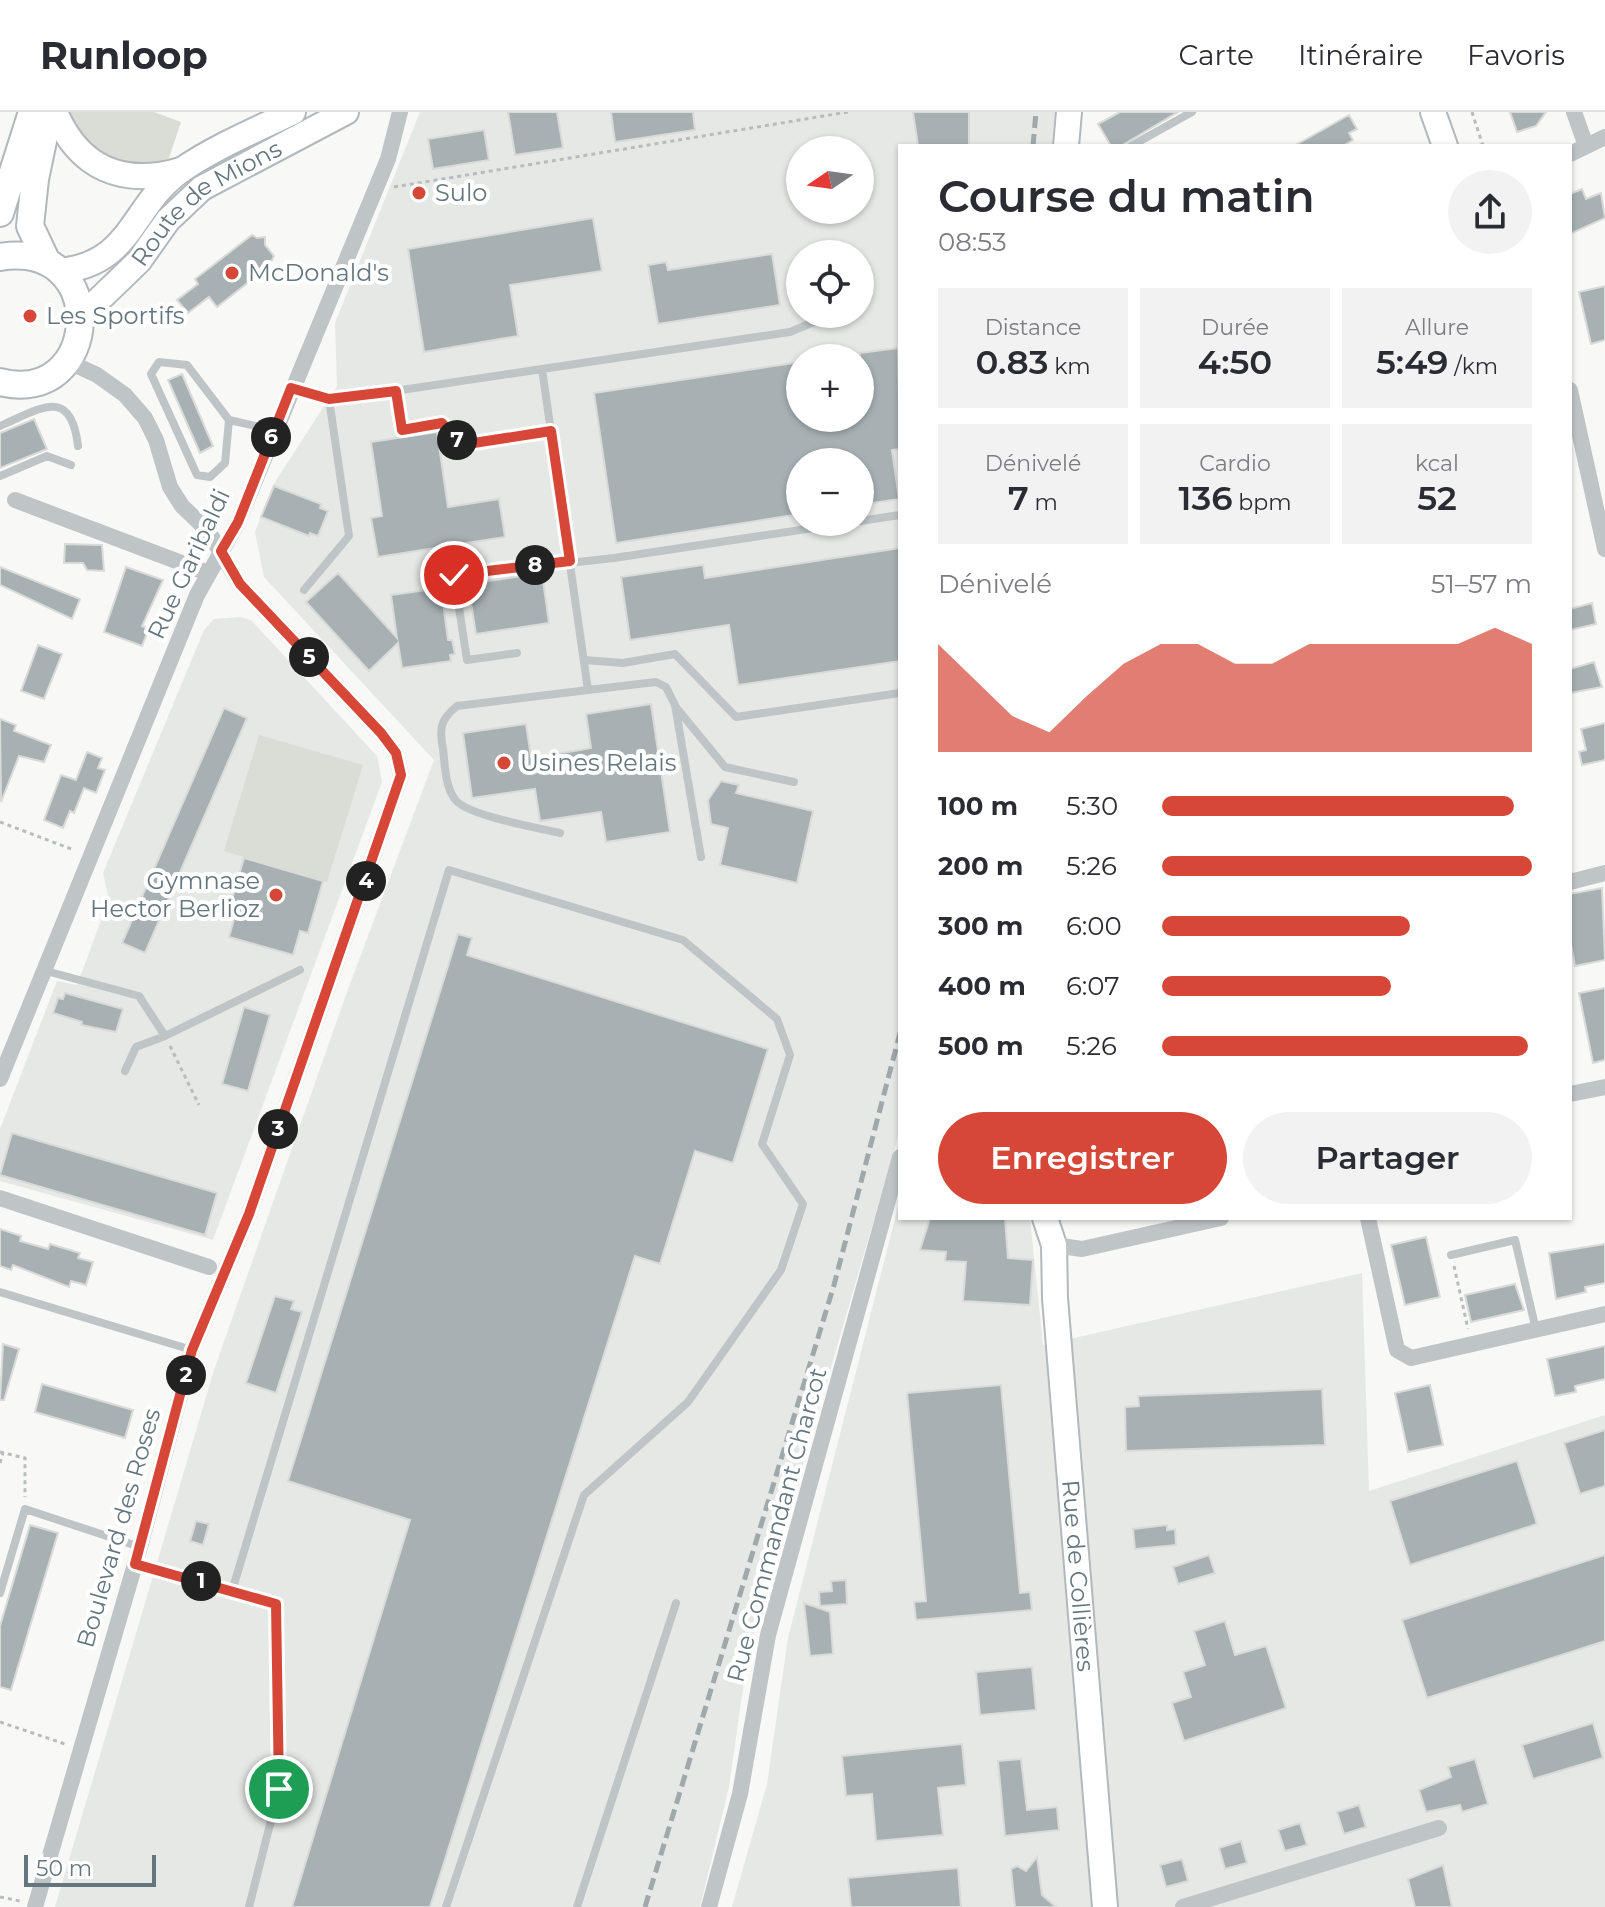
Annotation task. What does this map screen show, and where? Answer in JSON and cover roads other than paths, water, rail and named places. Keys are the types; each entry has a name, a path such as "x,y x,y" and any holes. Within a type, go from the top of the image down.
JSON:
{"main road":[{"path":"0,213 32,112"},
{"path":"0,382 32,383 52,375 67,361 79,340 82,316 79,299 53,266 30,226 35,179 52,112"},
{"name":"Route de Mions","path":"52,112 65,136 85,158 116,174 156,177 181,170 293,112"},
{"name":"Route de Mions","path":"82,316 139,261 168,220 202,188 346,112"},
{"path":"1066,144 1069,112"},
{"path":"1433,112 1444,144"},
{"name":"Route de Mions","path":"53,266 97,263 114,252 144,209 181,170"},
{"path":"0,257 16,255 53,266"},
{"name":"Rue de Collières","path":"1046,1220 1054,1245 1055,1298 1105,1907"},
{"name":"Rue de Collières","path":"1054,1245 1064,1236 1065,1220"}],"street":[{"name":"Rue Garibaldi","path":"0,1079 208,573 238,522 388,159 400,112"},
{"path":"1574,112 1586,146"},
{"path":"1572,153 1605,137"},
{"name":"Boulevard des Roses","path":"35,1907 140,1547 192,1350 249,1214 401,775 396,753 381,733 240,584 208,531 182,506 170,487 156,440 145,418 125,395 97,375 67,361"},
{"path":"1572,399 1605,549"},
{"path":"15,500 208,573"},
{"path":"1572,881 1605,873"},
{"path":"1572,1094 1605,1087"},
{"name":"Rue Commandant Charcot","path":"709,1907 740,1794 768,1635 898,1164"},
{"path":"0,1198 209,1267"},
{"path":"1054,1245 1082,1249 1212,1220"},
{"path":"1368,1220 1397,1350 1411,1358 1605,1314"},
{"path":"1183,1907 1439,1828"}],"lane":[{"path":"1135,144 1192,112"},
{"path":"291,388 329,399 790,332 800,328"},
{"path":"229,420 225,463 210,477 197,475 151,374 159,362 187,365 229,420 274,430"},
{"path":"542,369 588,690"},
{"path":"396,391 402,430 442,423 461,445 551,431"},
{"path":"304,590 349,536 329,399"},
{"path":"0,426 41,408 66,410 75,421 78,446"},
{"path":"0,476 47,456 71,465"},
{"path":"874,519 898,515"},
{"path":"434,578 614,558 786,532"},
{"path":"454,575 467,660 517,653"},
{"path":"584,660 623,663 675,654 736,717 898,693"},
{"path":"560,833 470,810 455,802 448,786 439,728 446,715 457,706 656,682 666,687 675,705 725,767 794,782"},
{"path":"675,705 701,857"},
{"path":"232,1591 449,870 683,940 777,1019 790,1055 762,1144 803,1204 781,1270 688,1402 584,1495 446,1907"},
{"path":"125,1071 136,1047 300,970"},
{"path":"46,971 139,996 165,1036"},
{"path":"1451,1255 1515,1240 1536,1330"},
{"path":"0,1292 192,1350"},
{"path":"0,1593 25,1509 140,1547"},
{"path":"135,1564 276,1604 279,1789 249,1907"},
{"path":"577,1907 676,1603"}],"railway":[{"path":"1033,144 1036,112"},
{"path":"645,1907 834,1285 898,1041"}],"place":[{"name":"Sulo","path":"419,193"},
{"name":"McDonald's","path":"232,273"},
{"name":"Les Sportifs","path":"30,316"},
{"name":"Usines Relais","path":"504,763"},
{"name":"Gymnase Hector Berlioz","path":"276,895"}]}
